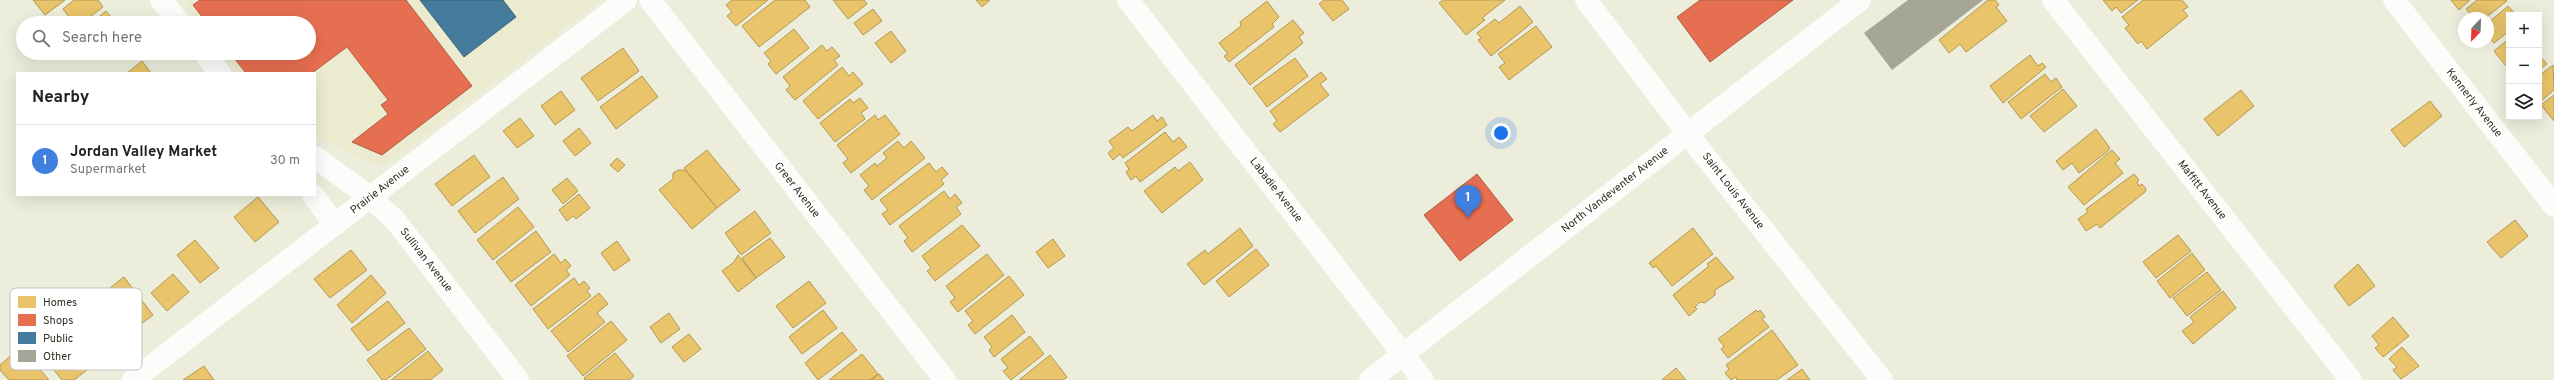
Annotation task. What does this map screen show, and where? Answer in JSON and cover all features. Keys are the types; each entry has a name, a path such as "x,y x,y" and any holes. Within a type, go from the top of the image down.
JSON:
{"street":[{"path":"161,0 174,16"},
{"name":"Prairie Avenue","path":"134,380 626,0"},
{"name":"Greer Avenue","path":"650,0 945,380"},
{"name":"Labadie Avenue","path":"1128,0 1423,380"},
{"name":"Saint Louis Avenue","path":"1586,0 1688,134 1882,380"},
{"name":"North Vandeventer Avenue","path":"1370,380 1860,0"},
{"name":"Maffitt Avenue","path":"2052,0 2351,380"},
{"name":"Kennerly Avenue","path":"2394,0 2554,206"},
{"path":"210,60 219,72"},
{"name":"Sullivan Avenue","path":"316,158 371,198 395,220 518,380"},
{"path":"314,196 335,224"}],"shaded area":[{"path":"184,0 601,0 389,163 382,165 373,164 316,135 316,72 237,72 228,60 316,60 316,16 194,16"}],"building: Homes":[{"path":"33,0 65,0 45,15"},
{"path":"74,0 98,0 103,7 91,16 68,16 63,9"},
{"path":"732,0 768,0 736,26 727,16 732,12 726,5"},
{"path":"775,0 805,0 810,7 759,47 742,26"},
{"path":"833,0 864,0 867,4 848,19"},
{"path":"976,0 990,0 982,7"},
{"path":"1324,0 1342,0 1349,9 1333,21 1319,4"},
{"path":"1443,0 1505,0 1482,18 1485,20 1466,35 1439,3"},
{"path":"1988,0 1995,0 1999,5 1996,7 2007,21 1966,52 1960,44 1949,53 1939,40"},
{"path":"2103,0 2138,0 2121,13 2116,7 2112,11"},
{"path":"2143,0 2182,0 2188,7 2183,10 2188,16 2147,49 2141,41 2138,44 2125,28 2129,25 2122,17"},
{"path":"2451,0 2470,0 2459,10"},
{"path":"2477,0 2507,1 2493,12 2469,12 2466,9"},
{"path":"1267,1 1279,17 1272,24 1274,27 1229,62 1224,56 1228,54 1219,43 1241,26 1240,22"},
{"path":"1520,6 1533,22 1491,56 1478,40 1481,38 1477,33 1495,19 1499,23"},
{"path":"2508,6 2513,12 2506,12 2506,33 2494,43 2494,18"},
{"path":"873,9 882,21 863,35 854,23"},
{"path":"106,11 110,16 100,16"},
{"path":"1293,20 1304,33 1299,37 1303,43 1250,85 1235,65"},
{"path":"1536,26 1552,47 1509,80 1499,67 1505,63 1498,54"},
{"path":"794,29 809,48 776,74 768,64 771,61 764,53"},
{"path":"891,31 906,51 891,63 875,43"},
{"path":"2506,41 2506,66 2494,51"},
{"path":"822,45 827,51 832,47 840,56 834,60 838,65 795,100 786,90 790,86 783,77"},
{"path":"623,48 639,71 598,101 581,78"},
{"path":"2030,55 2038,66 2042,63 2046,67 2003,103 1990,86"},
{"path":"1295,58 1308,76 1267,107 1253,88"},
{"path":"2542,58 2547,64 2542,68"},
{"path":"142,61 150,72 128,72"},
{"path":"2553,65 2554,90 2542,100 2542,84 2542,74"},
{"path":"842,67 849,76 853,72 863,84 818,119 803,101"},
{"path":"1321,72 1327,79 1320,84 1329,95 1280,132 1273,124 1277,121 1270,111"},
{"path":"2045,74 2051,82 2056,78 2062,87 2021,119 2008,102"},
{"path":"642,76 658,97 616,129 600,107"},
{"path":"2063,89 2077,106 2044,132 2030,116"},
{"path":"2241,90 2254,106 2218,136 2204,119"},
{"path":"561,91 575,110 555,125 541,106"},
{"path":"2554,95 2554,121 2542,106 2542,104"},
{"path":"860,98 868,108 861,113 865,119 835,142 820,123 850,99 853,103"},
{"path":"2430,101 2442,116 2404,147 2391,130"},
{"path":"875,115 878,120 885,115 900,134 851,173 843,163 848,159 837,145"},
{"path":"1153,115 1157,121 1162,117 1167,125 1123,158 1120,154 1113,160 1108,153 1114,148 1109,141 1128,127 1132,131"},
{"path":"520,118 534,136 517,148 503,131"},
{"path":"579,128 591,143 575,156 563,141"},
{"path":"2096,129 2110,148 2107,152 2079,173 2072,163 2063,170 2056,161"},
{"path":"1165,132 1173,142 1179,137 1187,147 1140,182 1136,176 1131,180 1126,172 1129,169 1125,163"},
{"path":"898,141 904,148 911,141 925,158 872,200 864,190 869,186 860,175 875,163 877,166 887,158 883,153"},
{"path":"707,150 740,190 717,208 684,168"},
{"path":"2112,150 2120,159 2115,163 2123,173 2084,205 2068,187"},
{"path":"474,155 490,177 452,206 435,184"},
{"path":"617,158 625,165 618,172 610,165"},
{"path":"1190,162 1203,180 1162,213 1144,191 1175,167 1178,171"},
{"path":"929,163 936,172 942,167 948,174 941,180 944,184 890,225 882,214 888,210 880,200"},
{"path":"678,170 685,170 717,208 692,229 659,190 673,179 673,173"},
{"path":"2134,174 2139,180 2137,182 2139,186 2142,184 2146,189 2145,192 2100,228 2097,224 2086,231 2078,219 2088,212 2086,209"},
{"path":"503,177 519,199 475,233 458,211"},
{"path":"567,178 578,191 563,204 552,190"},
{"path":"944,191 950,199 955,194 962,203 956,207 961,214 912,252 904,241 908,238 899,226"},
{"path":"579,194 590,208 576,219 573,216 567,221 559,210"},
{"path":"258,197 279,222 255,242 234,217"},
{"path":"518,207 534,227 493,260 477,240"},
{"path":"755,211 771,233 741,255 725,233"},
{"path":"2515,220 2528,236 2501,258 2487,242"},
{"path":"962,225 980,246 935,281 927,271 931,268 922,256"},
{"path":"1240,228 1253,246 1204,285 1187,264 1205,250 1208,254"},
{"path":"1693,228 1713,254 1672,286 1656,266 1653,268 1649,263"},
{"path":"536,231 551,252 511,282 496,262"},
{"path":"2178,235 2191,251 2156,278 2143,262"},
{"path":"770,238 785,257 756,278 742,258"},
{"path":"1053,239 1065,256 1048,268 1036,252"},
{"path":"195,240 219,268 200,283 177,255"},
{"path":"617,241 630,260 614,271 601,253"},
{"path":"1256,249 1269,265 1229,297 1216,281"},
{"path":"351,250 367,270 330,298 314,279"},
{"path":"2192,253 2205,270 2170,298 2157,281"},
{"path":"554,254 561,263 565,259 571,266 566,270 570,275 531,306 515,285"},
{"path":"987,254 1004,275 958,312 950,302 955,298 946,286"},
{"path":"738,255 756,278 738,292 722,271 734,262"},
{"path":"1716,257 1734,278 1715,290 1715,295 1705,303 1700,302 1695,307 1697,309 1689,316 1673,295 1709,266 1707,264"},
{"path":"2358,264 2375,286 2349,306 2334,286"},
{"path":"2207,272 2221,290 2187,316 2173,298"},
{"path":"173,274 189,292 167,311 151,293"},
{"path":"371,275 386,293 352,323 337,305"},
{"path":"1009,276 1024,295 975,334 968,325 973,321 965,311"},
{"path":"124,277 132,288 110,288"},
{"path":"574,278 579,285 584,281 590,288 587,291 591,296 548,329 533,309"},
{"path":"809,281 826,303 793,328 776,306"},
{"path":"2223,291 2236,308 2193,344 2182,331 2194,322 2190,317"},
{"path":"599,293 608,304 597,313 605,322 568,352 551,331"},
{"path":"142,301 153,315 142,323"},
{"path":"388,301 405,323 368,351 351,329"},
{"path":"823,310 837,328 802,354 789,337"},
{"path":"1756,310 1758,312 1760,310 1765,317 1762,319 1769,327 1728,358 1721,349 1724,346 1718,339"},
{"path":"669,313 680,329 661,343 650,327"},
{"path":"1012,315 1025,332 994,357 989,350 992,347 984,337"},
{"path":"2393,317 2409,336 2383,357 2375,348 2379,345 2372,336"},
{"path":"611,321 627,340 583,376 567,356"},
{"path":"409,328 426,349 386,380 382,380 367,360"},
{"path":"1772,330 1798,365 1777,380 1737,380 1736,377 1731,380 1725,373 1729,369 1726,365"},
{"path":"842,332 857,350 818,380 805,363"},
{"path":"689,334 701,349 684,362 672,347"},
{"path":"1030,336 1044,354 1011,380 1003,371 1008,368 1001,359"},
{"path":"2402,347 2419,366 2401,379 2393,370 2397,367 2389,359"},
{"path":"428,351 443,370 430,380 391,380"},
{"path":"615,353 634,376 629,380 585,380 584,378"},
{"path":"862,354 878,374 870,380 829,380"},
{"path":"1050,355 1067,377 1063,380 1019,380"},
{"path":"10,356 10,370 41,370 49,380 9,380 0,370 0,365"},
{"path":"204,366 214,380 183,380"},
{"path":"1676,368 1686,380 1662,380"},
{"path":"1802,369 1810,380 1787,380"},
{"path":"54,370 87,370 74,380 62,380"},
{"path":"879,374 884,380 871,380"}],"building: Shops":[{"path":"200,0 406,0 472,86 382,155 352,142 388,114 381,105 388,100 347,47 313,72 245,72 236,60 316,60 316,16 202,16 193,5"},
{"path":"1700,0 1793,0 1710,62 1677,17"},
{"path":"1477,174 1513,220 1460,261 1424,215"}],"building: Public":[{"path":"420,0 503,0 516,17 464,57"}],"building: Other":[{"path":"1908,0 1983,0 1892,70 1864,33"}],"place":[{"name":"Jordan Valley Market","path":"1468,218"}]}
